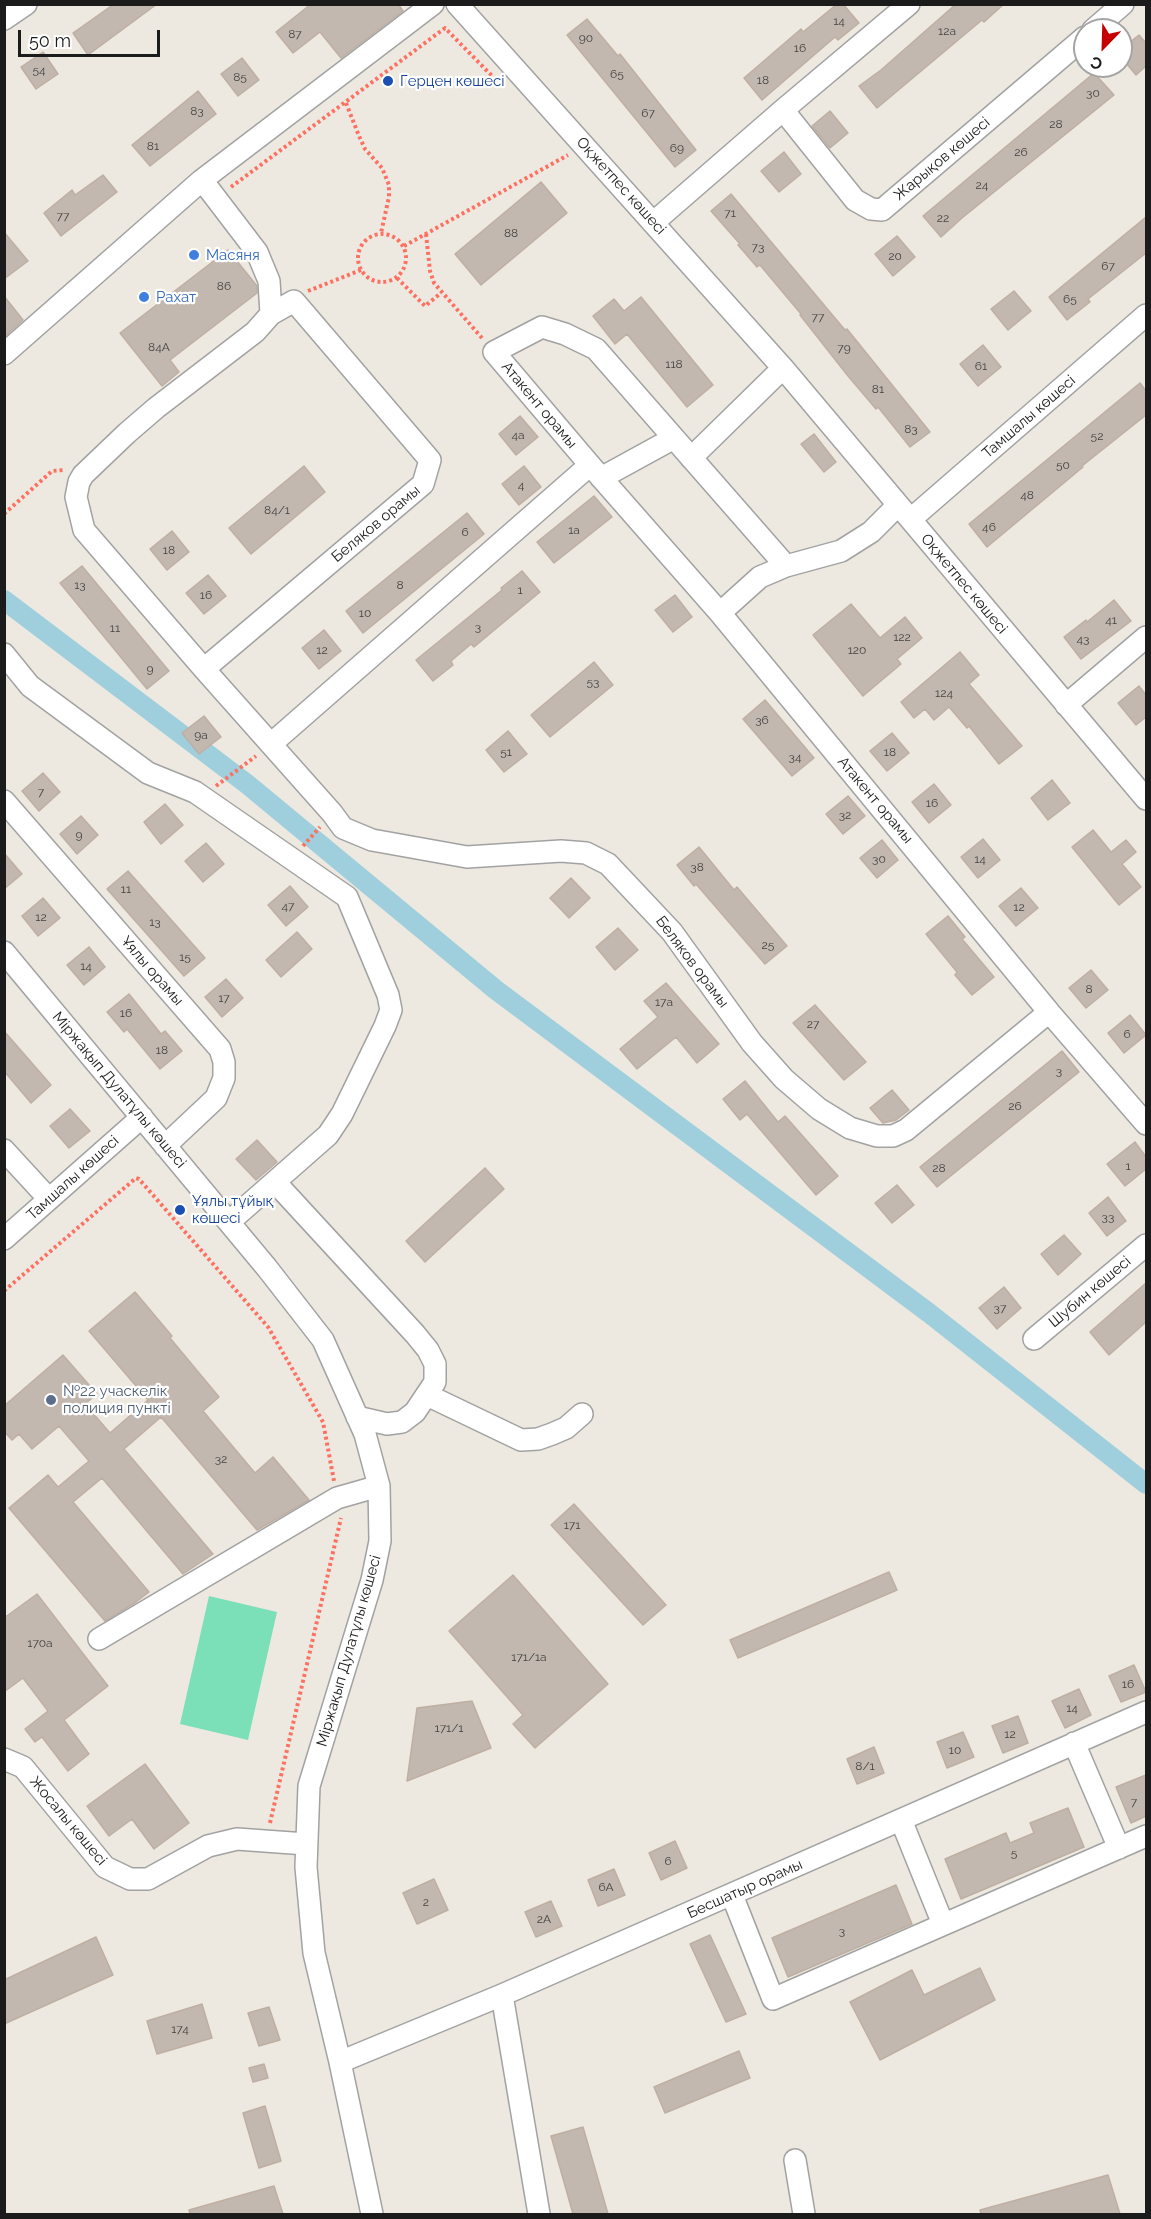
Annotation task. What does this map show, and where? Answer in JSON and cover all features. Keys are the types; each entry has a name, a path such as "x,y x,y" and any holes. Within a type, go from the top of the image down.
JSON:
{"street":[{"path":"4,19 26,4"},
{"path":"4,354 202,180 433,4"},
{"name":"Оқжетпес көшесі","path":"457,4 783,368 1146,799"},
{"path":"654,222 909,4"},
{"path":"1107,18 1123,4"},
{"name":"Жарықов көшесі","path":"783,110 855,200 871,209 882,210 1073,47"},
{"path":"202,180 257,252 269,281 271,314 294,301"},
{"name":"Беляков орамы","path":"204,669 423,484 430,460 294,301"},
{"name":"Беляков орамы","path":"271,314 255,332 156,408 92,467 79,482 76,497 84,530 332,813 342,828 372,840 467,856 561,851 586,853 608,864 672,932 752,1043 784,1079 819,1110 850,1128 878,1136 893,1136 906,1130 1049,1012"},
{"name":"Тамшалы көшесі","path":"720,613 760,576 786,566 842,551 904,512 1146,315"},
{"name":"Атакент орамы","path":"786,566 596,349 565,334 542,327 494,352 720,613 1049,1012 1146,1124"},
{"path":"691,458 783,368"},
{"path":"271,744 595,471 674,438"},
{"path":"1066,705 1146,638"},
{"path":"4,654 30,686 148,774 195,792 347,897 388,995 391,1010 385,1026 342,1114 328,1135 229,1222"},
{"name":"Ұялы орамы","path":"4,801 220,1049 224,1062 224,1078 216,1098 165,1146"},
{"name":"Міржақып Дулатұлы көшесі","path":"4,952 229,1222 322,1340 365,1434 379,1486 380,1541 372,1580 309,1786 306,1867 315,1953 372,2214"},
{"name":"Тамшалы көшесі","path":"4,1239 142,1117"},
{"path":"4,1150 49,1199"},
{"path":"274,1182 428,1350 435,1364 435,1383 414,1412 402,1422 387,1424 357,1417"},
{"name":"Шубин көшесі","path":"1034,1339 1146,1245"},
{"path":"427,1395 521,1440 538,1439 552,1434 566,1428 582,1414"},
{"path":"99,1639 337,1498 379,1486"},
{"name":"Бесшатыр орамы","path":"340,2062 502,1995 1146,1712"},
{"path":"1074,1743 1119,1848"},
{"name":"Жосалы көшесі","path":"4,1760 23,1767 105,1867 129,1878 148,1879 208,1846 237,1839 306,1844"},
{"path":"901,1820 943,1924"},
{"path":"732,1895 773,1999 1146,1836"},
{"path":"502,1995 539,2214"},
{"path":"795,2160 804,2214"}],"path":[{"path":"216,198 446,28 503,87"},
{"path":"346,103 365,149 382,168 389,185 389,197 381,233"},
{"path":"404,246 568,155 560,147"},
{"path":"381,233 398,239 404,246 407,258 405,269 397,278 387,282 377,282 367,278 358,260 359,251 364,242 381,233"},
{"path":"426,234 430,271 434,283 494,352"},
{"path":"294,301 310,289 361,270"},
{"path":"397,278 425,306 441,293"},
{"path":"4,514 52,471 92,467"},
{"path":"233,773 248,761"},
{"path":"4,1291 136,1178 140,1179 268,1327 323,1422 341,1521 265,1841"}],"green space":[{"path":"209,1596 277,1612 248,1740 180,1724"}],"building":[{"path":"114,4 157,4 88,55 73,33"},
{"path":"311,4 398,4 403,11 341,58 320,32 293,53 276,32"},
{"path":"837,4 843,4 859,23 838,40 835,37 762,100 744,78 801,29 803,32"},
{"path":"956,4 1004,4 877,108 859,86 881,70"},
{"path":"587,19 618,56 620,54 696,150 675,167 567,35"},
{"path":"1139,35 1146,43 1146,66 1136,75 1133,71 1133,40"},
{"path":"43,52 58,74 36,89 21,67"},
{"path":"242,58 259,80 238,96 221,74"},
{"path":"1088,78 1099,78 1114,95 941,237 923,216"},
{"path":"198,91 216,114 150,166 132,145"},
{"path":"830,111 848,133 830,148 812,126"},
{"path":"784,152 801,174 779,192 761,171"},
{"path":"103,175 117,192 61,236 44,213 72,190 75,195"},
{"path":"541,182 567,213 481,285 455,254"},
{"path":"731,194 845,330 847,329 930,432 910,447 878,407 876,409 848,376 760,265 757,267 738,245 740,244 711,211"},
{"path":"1146,217 1146,253 1088,299 1090,302 1067,320 1049,297"},
{"path":"4,232 28,261 4,279"},
{"path":"897,236 915,257 893,276 875,254"},
{"path":"228,250 257,286 257,293 170,360 179,372 162,386 120,333"},
{"path":"1014,291 1031,311 1008,330 991,309"},
{"path":"4,296 23,320 4,337"},
{"path":"641,297 713,385 687,407 627,334 615,344 593,316 614,299 624,311"},
{"path":"983,345 1001,367 978,386 960,364"},
{"path":"1140,383 1146,391 1146,415 987,547 969,524"},
{"path":"520,416 538,437 516,455 499,434"},
{"path":"814,434 836,462 824,472 801,444"},
{"path":"304,466 325,492 251,554 229,528"},
{"path":"524,466 541,487 519,505 502,484"},
{"path":"594,496 612,517 554,563 537,542"},
{"path":"467,513 484,534 363,633 346,611"},
{"path":"172,531 189,552 167,570 150,549"},
{"path":"82,566 169,671 147,689 60,583"},
{"path":"522,571 540,592 474,647 471,644 451,661 453,665 433,681 416,660"},
{"path":"208,575 226,596 204,614 186,593"},
{"path":"675,595 692,617 673,632 655,610"},
{"path":"1114,600 1131,621 1081,659 1064,637"},
{"path":"851,604 880,638 905,617 922,638 897,659 901,664 863,696 813,635"},
{"path":"324,630 341,651 319,669 302,648"},
{"path":"960,652 979,675 969,684 1022,746 999,764 969,726 967,728 949,707 934,720 925,709 914,718 901,702"},
{"path":"594,662 613,685 550,737 531,715"},
{"path":"1139,686 1146,695 1146,717 1136,725 1118,703"},
{"path":"765,700 814,758 792,776 743,719"},
{"path":"204,716 221,737 199,754 182,733"},
{"path":"508,731 527,754 504,772 486,750"},
{"path":"892,733 909,753 887,771 870,751"},
{"path":"43,773 60,792 39,811 22,791"},
{"path":"1052,780 1070,803 1048,820 1031,798"},
{"path":"934,784 951,805 929,823 912,802"},
{"path":"848,796 865,816 843,834 826,814"},
{"path":"165,804 183,825 161,844 144,822"},
{"path":"81,816 98,835 77,854 60,834"},
{"path":"1093,830 1111,852 1126,840 1136,852 1122,864 1141,887 1119,905 1072,847"},
{"path":"983,839 1000,860 978,878 961,857"},
{"path":"882,840 898,860 877,878 860,858"},
{"path":"206,843 224,864 203,882 185,861"},
{"path":"699,847 734,890 737,887 787,946 765,964 677,865"},
{"path":"4,853 22,874 4,889"},
{"path":"128,871 205,958 184,976 107,889"},
{"path":"571,878 590,898 569,918 550,898"},
{"path":"290,886 308,907 286,926 268,905"},
{"path":"1021,888 1038,908 1016,926 999,906"},
{"path":"43,898 60,918 38,936 22,916"},
{"path":"948,916 965,937 962,939 994,977 972,995 955,975 957,972 926,934"},
{"path":"618,928 638,950 615,970 596,947"},
{"path":"297,932 312,949 281,977 266,960"},
{"path":"89,947 105,967 84,985 67,965"},
{"path":"1091,970 1108,990 1086,1008 1069,988"},
{"path":"226,979 243,998 222,1017 205,997"},
{"path":"666,983 719,1044 697,1063 676,1037 637,1069 620,1049 658,1017 644,1001"},
{"path":"129,994 161,1034 165,1031 182,1051 160,1069 127,1029 124,1032 107,1012"},
{"path":"815,1005 866,1062 844,1080 793,1023"},
{"path":"1130,1015 1146,1035 1124,1053 1108,1033"},
{"path":"4,1031 51,1085 31,1103 4,1071"},
{"path":"1062,1051 1079,1072 937,1187 920,1167"},
{"path":"745,1081 778,1122 785,1116 838,1176 816,1195 747,1114 740,1120 723,1099"},
{"path":"892,1090 909,1110 896,1120 883,1123 870,1108"},
{"path":"70,1109 90,1131 69,1148 50,1126"},
{"path":"257,1140 277,1162 256,1180 236,1159"},
{"path":"1135,1142 1146,1157 1146,1169 1125,1186 1107,1164"},
{"path":"485,1168 504,1189 425,1262 406,1241"},
{"path":"897,1185 914,1205 892,1223 875,1203"},
{"path":"1108,1197 1126,1221 1107,1236 1089,1213"},
{"path":"1064,1235 1081,1254 1058,1275 1041,1254"},
{"path":"1146,1283 1146,1322 1109,1355 1090,1332"},
{"path":"1004,1287 1021,1308 997,1329 979,1308"},
{"path":"135,1292 219,1397 203,1411 255,1473 273,1457 309,1500 257,1530 161,1417 124,1449 213,1554 183,1574 102,1478 73,1502 149,1592 105,1621 9,1508 48,1475 58,1487 89,1461 59,1426 32,1449 19,1434 12,1440 4,1431 4,1406 63,1355 97,1394 85,1404 110,1433 148,1400 89,1331"},
{"path":"574,1504 666,1605 643,1625 551,1525"},
{"path":"889,1572 897,1590 738,1658 730,1640"},
{"path":"513,1575 608,1684 535,1748 513,1724 523,1715 449,1631"},
{"path":"37,1594 108,1686 64,1720 89,1754 68,1771 42,1737 35,1742 25,1729 48,1711 23,1678 4,1692 4,1618"},
{"path":"1134,1665 1146,1692 1121,1702 1109,1676"},
{"path":"1079,1689 1091,1715 1065,1728 1052,1701"},
{"path":"472,1701 491,1748 407,1781 417,1708"},
{"path":"1018,1716 1028,1743 1003,1753 992,1726"},
{"path":"963,1732 974,1757 947,1768 937,1742"},
{"path":"874,1747 884,1773 857,1784 847,1759"},
{"path":"145,1764 189,1823 154,1849 132,1819 109,1836 87,1806"},
{"path":"1146,1775 1146,1816 1131,1823 1116,1787"},
{"path":"1068,1808 1084,1847 961,1899 945,1859 1006,1833 1010,1843 1034,1833 1030,1823"},
{"path":"675,1841 687,1868 661,1880 649,1853"},
{"path":"614,1869 625,1895 598,1906 588,1880"},
{"path":"434,1879 448,1910 417,1924 403,1893"},
{"path":"896,1885 912,1924 788,1977 772,1938"},
{"path":"551,1901 562,1926 536,1937 525,1912"},
{"path":"710,1935 746,2014 726,2022 690,1944"},
{"path":"96,1937 113,1975 4,2024 4,1980"},
{"path":"980,1968 995,2000 880,2060 850,2002 912,1970 924,1995"},
{"path":"202,2004 212,2038 157,2054 147,2021"},
{"path":"269,2007 280,2040 259,2046 248,2013"},
{"path":"739,2051 750,2078 665,2113 654,2087"},
{"path":"264,2064 268,2078 253,2082 249,2068"},
{"path":"265,2106 281,2161 259,2168 243,2113"},
{"path":"583,2127 608,2214 573,2214 551,2136"},
{"path":"1108,2175 1120,2214 981,2214 980,2210"},
{"path":"274,2186 283,2214 190,2214 189,2210"}],"waterway":[{"path":"4,600 247,784 496,990 929,1313 1146,1484"}],"place":[{"name":"Герцен көшесі","path":"388,81"},
{"name":"Масяня","path":"194,255"},
{"name":"Рахат","path":"144,297"},
{"name":"Ұялы тұйық көшесі","path":"180,1210"},
{"name":"№22 учаскелік полиция пункті","path":"51,1400"}]}
